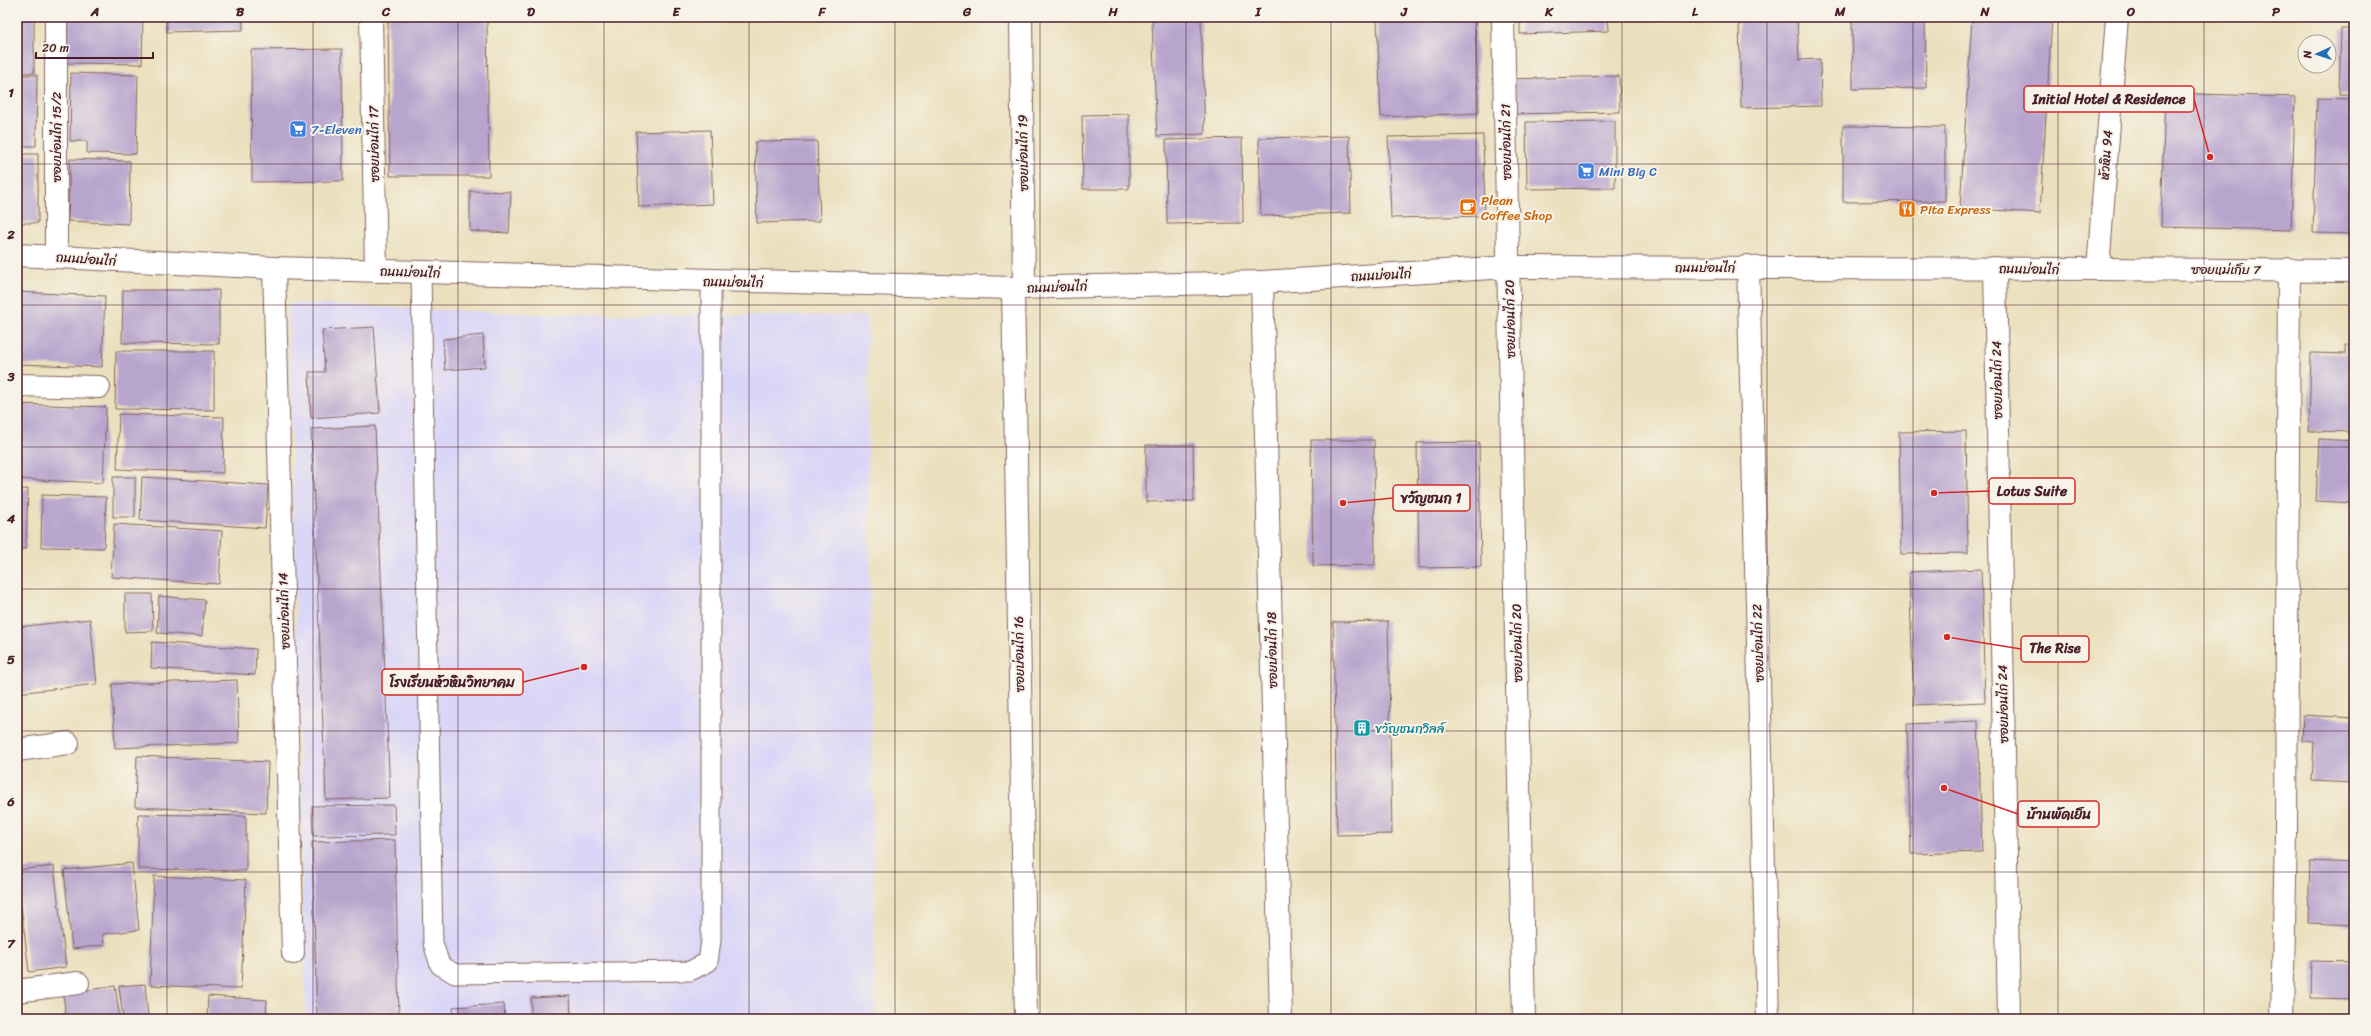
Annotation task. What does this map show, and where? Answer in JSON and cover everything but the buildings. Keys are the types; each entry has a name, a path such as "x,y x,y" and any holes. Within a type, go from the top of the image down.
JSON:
{"street":[{"name":"ซอยบ่อนไก่ 15/2","path":"56,17 56,256"},
{"name":"ซอยบ่อนไก่ 17","path":"371,17 376,271"},
{"name":"ซอยบ่อนไก่ 19","path":"1019,288 1021,17"},
{"name":"ซอยบ่อนไก่ 21","path":"1503,17 1509,267"},
{"name":"หัวหิน 94","path":"2098,269 2117,17"},
{"name":"ถนนบ่อนไก่","path":"17,255 274,268 711,282 1019,288 1262,282 1509,267 1748,266 2098,269"},
{"name":"ซอยบ่อนไก่ 22","path":"1748,266 1768,1019"},
{"name":"ซอยบ่อนไก่ 20","path":"1509,267 1524,1019"},
{"name":"ซอยบ่อนไก่ 14","path":"274,268 293,953"},
{"name":"ซอยบ่อนไก่ 24","path":"1995,268 2009,1019"},
{"name":"ซอยแม่เก็บ 7","path":"2098,269 2289,269 2354,271"},
{"path":"2282,1019 2286,826 2289,269"},
{"name":"ซอยบ่อนไก่ 18","path":"1262,282 1281,1019"},
{"name":"ซอยบ่อนไก่ 16","path":"1019,288 1026,1019"},
{"path":"17,385 99,387"},
{"path":"17,750 68,743"},
{"path":"17,991 78,983"}],"lane":[{"path":"421,272 433,943 440,966 455,974 690,971 708,962 711,940 711,282"}],"shaded area":[{"path":"288,303 538,314 867,316 875,1019 306,1019"}],"place":[{"name":"7-Eleven","path":"298,129"},
{"name":"Initial Hotel & Residence","path":"2210,157"},
{"name":"Mini Big C","path":"1586,171"},
{"name":"Plean Coffee Shop","path":"1468,207"},
{"name":"Pita Express","path":"1907,209"},
{"name":"Lotus Suite","path":"1934,493"},
{"name":"ขวัญชนก 1","path":"1343,503"},
{"name":"The Rise","path":"1947,637"},
{"name":"โรงเรียนห้วหินวิทยาคม","path":"584,667"},
{"name":"ขวัญชนกวิลล์","path":"1362,728"},
{"name":"บ้านพัดเย็น","path":"1944,788"}]}
